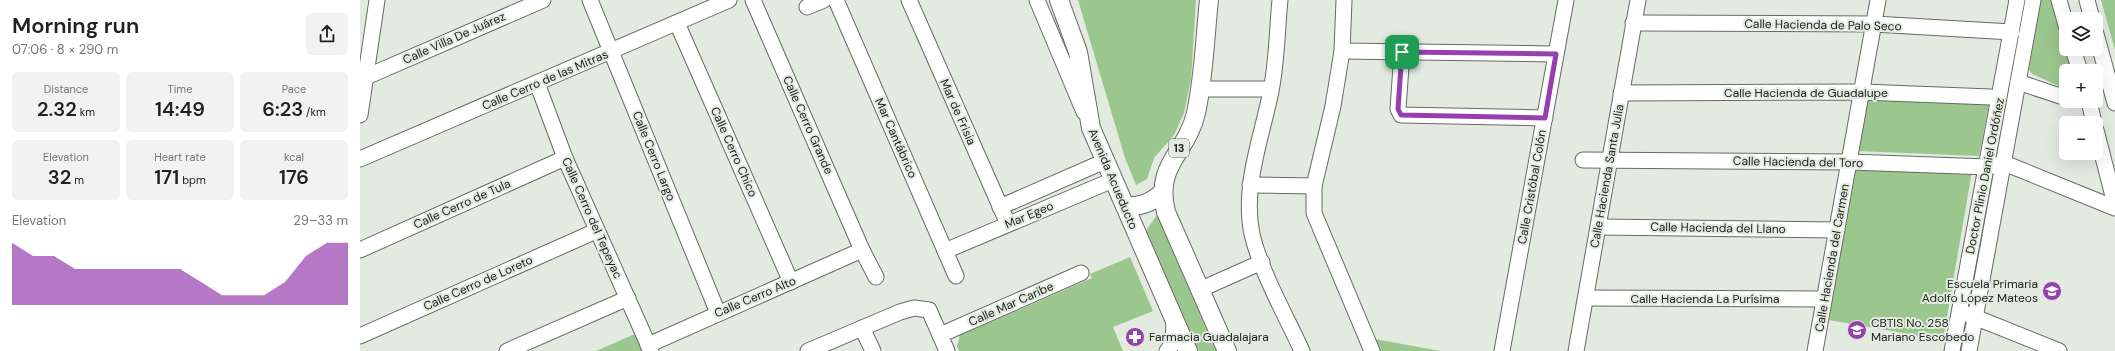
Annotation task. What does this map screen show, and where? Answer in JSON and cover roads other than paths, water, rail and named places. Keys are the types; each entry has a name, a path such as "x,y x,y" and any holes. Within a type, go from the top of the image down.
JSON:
{"main road":[{"name":"Avenida Acueducto","path":"1059,0 1078,52 1091,128 1188,351"},
{"name":"13","path":"1208,0 1200,89 1196,115 1164,175 1162,193 1166,212 1227,351"},
{"path":"1125,206 1141,206 1155,200 1162,193"},
{"path":"1134,227 1137,220 1146,212 1158,210 1166,212"}],"street":[{"path":"360,115 377,0"},
{"name":"Calle Villa De Juárez","path":"366,77 514,6 543,0"},
{"name":"Calle Cerro Largo","path":"590,0 718,312"},
{"name":"Calle Cerro de las Mitras","path":"360,159 729,0"},
{"name":"Calle Cerro Grande","path":"753,0 862,250 876,276"},
{"path":"807,7 824,0"},
{"name":"Mar Cantábrico","path":"836,0 956,276"},
{"name":"Mar de Frisia","path":"909,0 1008,224"},
{"path":"1037,0 1091,128"},
{"path":"1280,0 1271,89 1250,185 1250,219 1252,234 1262,262 1302,351"},
{"path":"1344,0 1342,51 1333,106 1314,186 1316,218 1372,351"},
{"name":"Calle Cristóbal Colón","path":"1502,351 1566,0"},
{"name":"Calle Hacienda Santa Julia","path":"1576,351 1599,226 1608,161 1638,0"},
{"name":"Calle Hacienda del Carmen","path":"1815,351 1878,0"},
{"name":"Doctor Plinio Daniel Ordóñez","path":"1952,351 1988,167 2017,0"},
{"name":"Doctor Plinio Daniel Ordóñez","path":"1969,351 2033,0"},
{"path":"2059,0 2062,12"},
{"path":"2087,0 2090,12"},
{"name":"Calle Cerro Chico","path":"677,22 791,282"},
{"name":"Calle Hacienda de Palo Seco","path":"1633,23 1874,24 2012,32"},
{"path":"1342,51 1556,54"},
{"path":"1402,52 1398,109 1401,115 1545,118"},
{"path":"2102,56 2115,104"},
{"path":"2018,82 2059,96"},
{"name":"Calle Cerro del Tepeyac","path":"537,83 564,158 596,231 628,298 649,348"},
{"path":"1200,89 1271,89"},
{"name":"Calle Hacienda de Guadalupe","path":"1621,93 1862,92 1991,97"},
{"path":"2103,157 2115,204"},
{"name":"Calle Cerro de Tula","path":"360,250 564,158"},
{"name":"Calle Hacienda del Toro","path":"1583,160 1850,162 1988,167 2004,163"},
{"name":"Mar Egeo","path":"1000,207 1105,161"},
{"path":"2004,163 2115,208"},
{"name":"Mar Egeo","path":"945,251 1113,180"},
{"path":"1250,185 1314,186"},
{"name":"Calle Hacienda del Llano","path":"1599,226 1837,230"},
{"name":"Calle Cerro de Loreto","path":"360,336 596,231"},
{"name":"Calle Cerro Alto","path":"649,348 718,312 791,282 862,250"},
{"path":"1199,290 1262,262"},
{"name":"Calle Mar Caribe","path":"940,335 1081,273"},
{"path":"511,350 628,298"},
{"name":"Calle Hacienda La Purísima","path":"1586,298 1824,299"},
{"path":"808,351 907,310 929,310 947,351"},
{"path":"1959,312 2059,351"},
{"path":"1167,351 1173,343 1174,321"},
{"path":"862,328 872,351"}],"place":[{"name":"Escuela Primaria Adolfo Lopez Mateos","path":"2052,291"},
{"name":"CBTIS No. 258 Mariano Escobedo","path":"1857,330"},
{"name":"Farmacia Guadalajara","path":"1135,337"}]}
